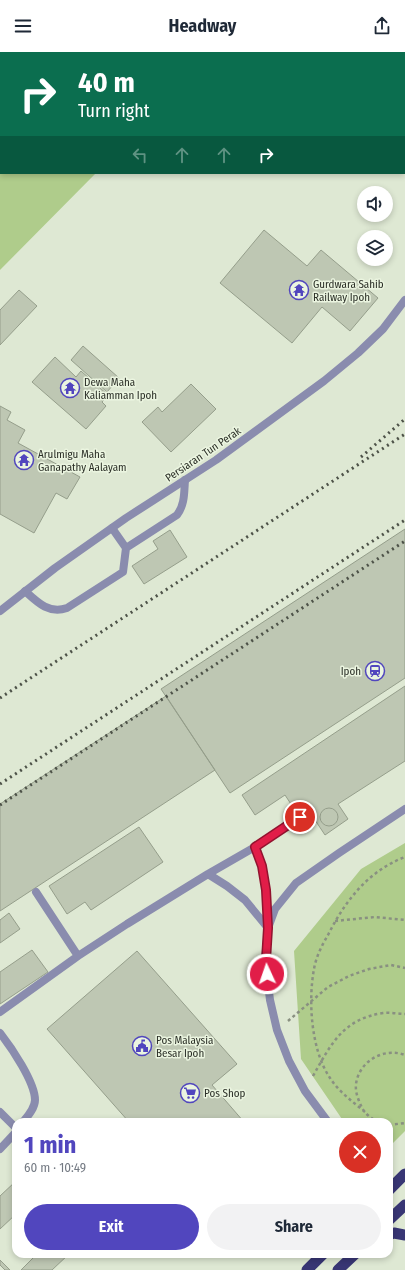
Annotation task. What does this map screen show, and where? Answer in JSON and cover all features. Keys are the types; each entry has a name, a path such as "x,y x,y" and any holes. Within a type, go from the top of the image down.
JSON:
{"highway":[{"path":"393,1186 405,1174"},
{"path":"393,1216 405,1205"},
{"path":"393,1233 405,1235"},
{"path":"307,1270 319,1258"},
{"path":"338,1270 350,1258"}],"street":[{"name":"Persiaran Tun Perak","path":"0,611 112,528 267,424 324,381 358,353 383,329 405,300"},
{"path":"126,548 177,514 184,502 185,480"},
{"path":"25,592 42,606 52,610 60,610 67,608 122,572 126,548 112,528"},
{"path":"268,928 275,909 296,883 405,809"},
{"path":"0,1012 78,956 127,924 255,847 300,817"},
{"path":"255,847 262,866 266,890 268,928 266,960 270,1000 277,1030 289,1061 305,1091 325,1118"},
{"path":"208,874 227,886 244,900 268,928"},
{"path":"36,892 78,956"},
{"path":"0,1033 12,1050 34,1091 35,1101 32,1110 26,1118"},
{"path":"0,1112 12,1124"},
{"path":"0,1150 12,1136"}],"path":[{"path":"371,1118 339,1090 329,1077 322,1061 315,1041 312,1024 314,968 323,944 335,921 353,893 372,875 393,862 405,857"},
{"path":"335,921 375,917 405,920"},
{"path":"277,1030 328,987 349,976 369,969 391,965 405,968"},
{"path":"305,1091 331,1044 343,1031 362,1019 384,1013 405,1014"},
{"path":"364,1112 358,1099 356,1084 361,1070 370,1059 384,1053 398,1052 405,1055"},
{"path":"393,1124 405,1123"}],"green space":[{"path":"0,174 95,174 0,270"},
{"path":"405,843 405,1131 393,1143 393,1118 341,1118 301,1059 294,951 361,869"}],"building":[{"name":"Gurdwara Sahib Railway Ipoh","path":"264,230 307,266 321,250 378,298 350,331 322,307 292,343 220,283"},
{"path":"19,290 37,306 0,345 0,310"},
{"path":"83,346 119,378 107,392 71,360"},
{"name":"Dewa Maha Kaliamman Ipoh","path":"55,357 76,377 81,371 108,395 102,402 106,406 86,429 32,382"},
{"path":"191,384 216,409 171,452 142,422 158,407 162,412"},
{"name":"Arulmigu Maha Ganapathy Aalayam","path":"0,406 11,412 7,420 25,430 18,443 80,477 67,499 56,493 34,533 0,514"},
{"path":"405,529 405,678 230,793 161,689"},
{"path":"170,530 187,557 144,584 132,566 158,549 153,541"},
{"path":"405,686 405,761 338,804 348,819 325,835 315,820 306,827 285,795 255,815 242,795"},
{"path":"166,696 215,770 0,911 0,804"},
{"path":"329,808 335,811 338,817 335,823 329,826 323,823 320,817 323,811"},
{"path":"139,827 163,862 91,910 85,902 67,914 49,886"},
{"path":"9,913 20,929 0,943 0,920"},
{"path":"32,950 48,972 0,1004 0,972"},
{"name":"Pos Malaysia Besar Ipoh","path":"137,951 237,1064 212,1085 241,1118 125,1118 47,1029"},
{"path":"12,1185 12,1218 0,1229 0,1196"},
{"path":"33,1258 65,1258 52,1270 21,1270"},
{"path":"0,1260 10,1270 5,1270 0,1265"}],"railway":[{"path":"361,457 405,419"},
{"path":"0,698 405,434"},
{"path":"0,784 405,520"},
{"path":"0,805 405,541"}],"place":[{"name":"Gurdwara Sahib Railway Ipoh","path":"299,290"},
{"name":"Dewa Maha Kaliamman Ipoh","path":"70,388"},
{"name":"Arulmigu Maha Ganapathy Aalayam","path":"24,460"},
{"name":"Ipoh","path":"375,671"},
{"name":"Pos Malaysia Besar Ipoh","path":"142,1046"},
{"name":"Pos Shop","path":"190,1093"}],"route":[{"path":"267,974 266,960 268,928 266,890 262,866 255,847 300,817"}]}
